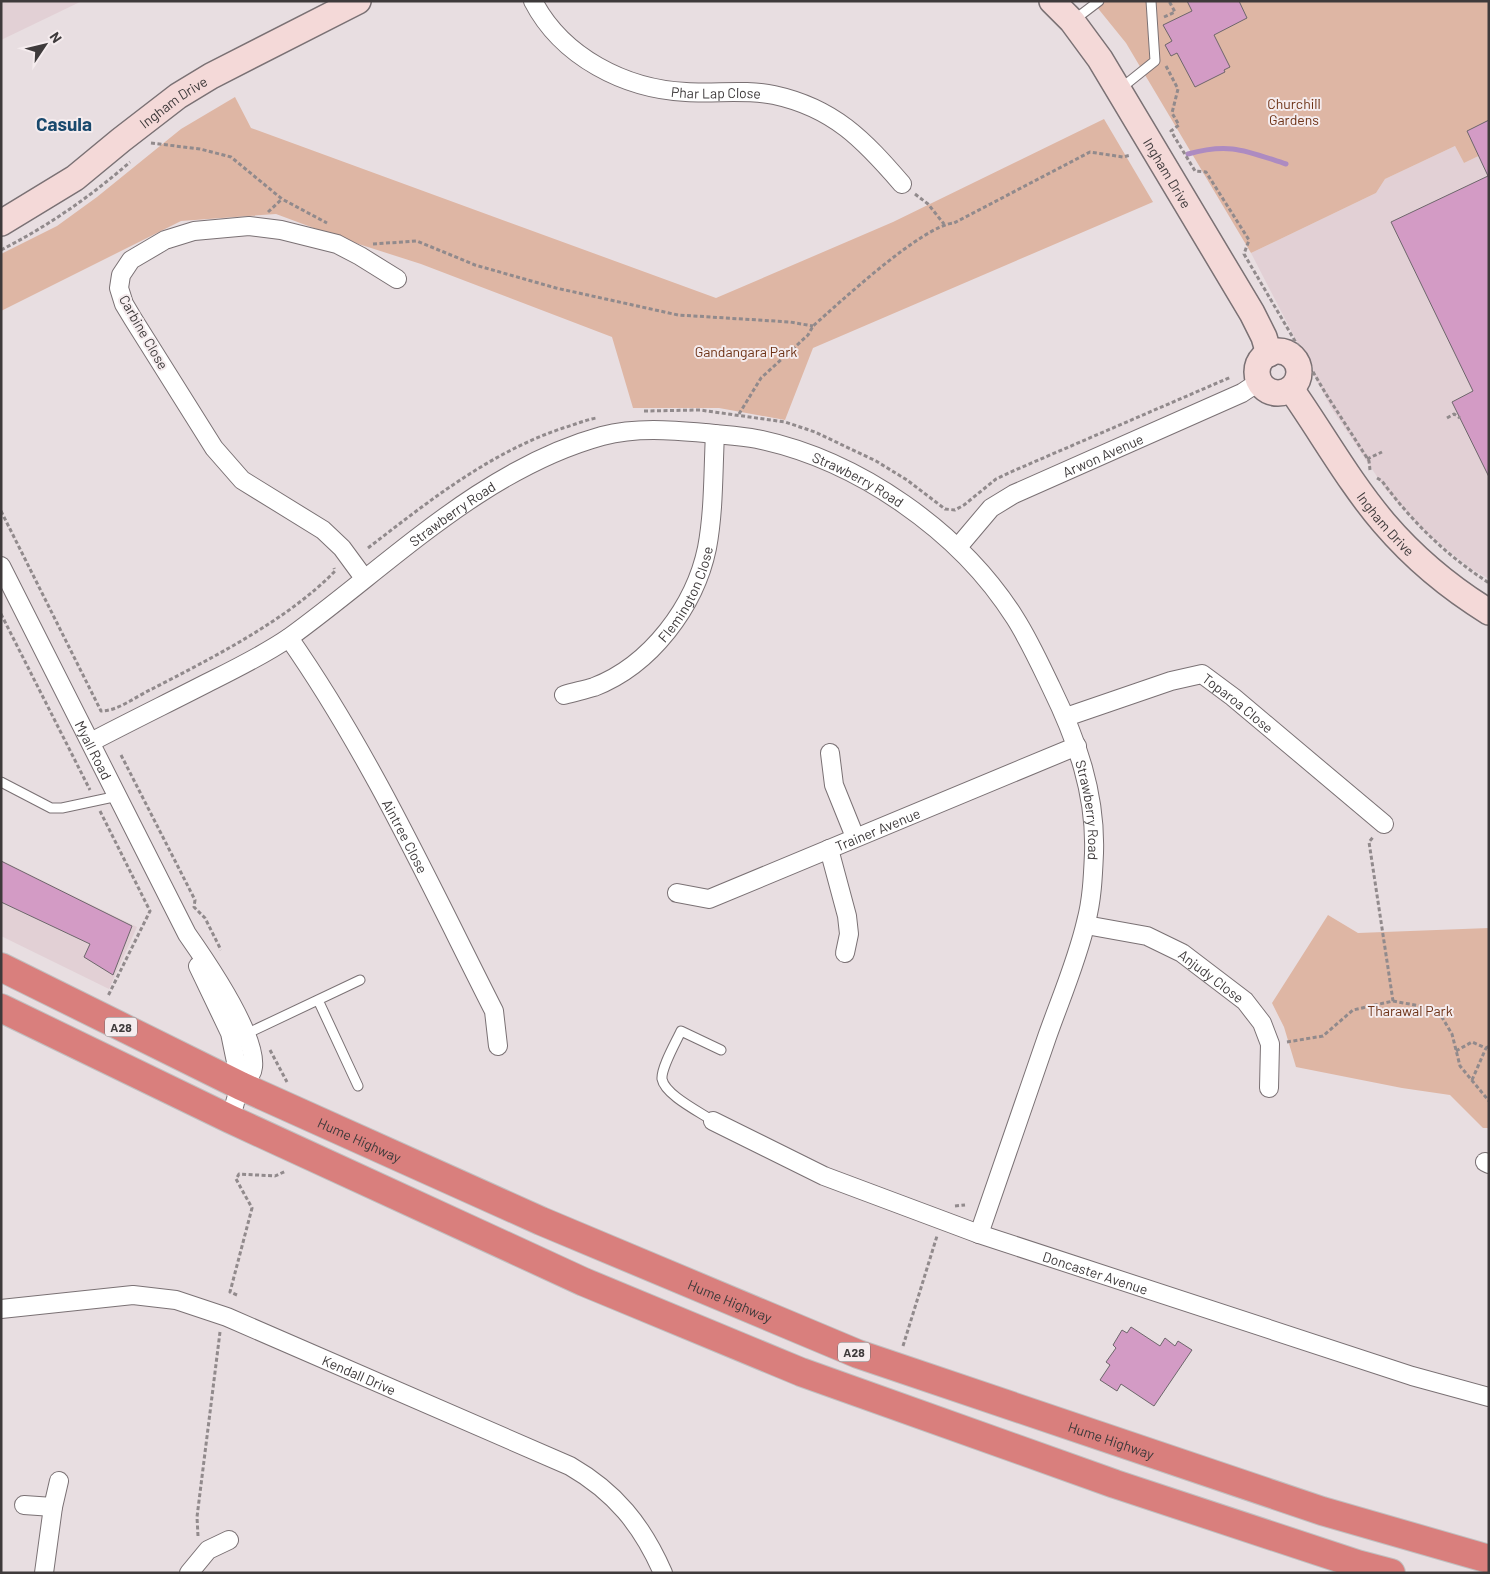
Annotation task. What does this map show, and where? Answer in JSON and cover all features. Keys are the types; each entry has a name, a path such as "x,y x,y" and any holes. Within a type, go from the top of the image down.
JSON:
{"highway":[{"name":"Hume Highway","path":"1,967 241,1086 541,1221 858,1354 1322,1512 1489,1559"},
{"name":"A28","path":"1,1008 230,1119 420,1204 584,1282 801,1372 1116,1484 1357,1564 1391,1573"}],"street":[{"name":"Ingham Drive","path":"1,223 75,178 121,140 203,81 358,1"},
{"name":"Phar Lap Close","path":"533,1 556,35 602,70 631,84 657,90 686,92 746,91 775,96 813,109 848,127 874,152 902,184"},
{"name":"Ingham Drive","path":"1052,1 1072,21 1100,59 1119,90 1252,313 1264,337 1268,354"},
{"name":"Carbine Close","path":"364,578 342,548 323,530 242,480 227,464 214,448 133,319 124,304 119,288 121,275 131,260 165,240 194,231 249,226 281,230 337,244 396,279"},
{"path":"1285,353 1297,363 1298,380 1291,389 1283,392 1273,392 1249,378 1268,354 1285,353"},
{"name":"Arwon Avenue","path":"958,547 991,508 1014,494 1242,394 1249,378"},
{"name":"Ingham Drive","path":"1291,389 1383,522 1427,567 1460,593 1489,612"},
{"name":"Strawberry Road","path":"91,742 251,661 289,638 364,578 492,484 534,460 604,435 638,430 715,434 755,439 778,445 832,465 863,480 911,509 958,547 992,586 1016,619 1066,717 1077,746 1088,788 1093,820 1092,880 1086,925 978,1234"},
{"name":"Flemington Close","path":"564,695 594,686 636,661 670,627 687,601 700,575 707,548 711,519 715,434"},
{"name":"Myall Road","path":"3,576 91,742 187,934 200,972 230,1033 241,1086"},
{"name":"Aintree Close","path":"289,638 322,685 378,782 494,1011 498,1046"},
{"name":"Toparoa Close","path":"1066,717 1171,680 1202,674 1233,697 1384,824"},
{"name":"Trainer Avenue","path":"677,893 709,899 1077,746"},
{"path":"830,754 834,785 855,837"},
{"path":"829,849 847,916 848,934 845,953"},
{"name":"Anjudy Close","path":"1086,925 1147,936 1182,954 1245,1001 1262,1023 1270,1044 1269,1088"},
{"name":"Myall Road","path":"187,934 252,1031 254,1058 252,1075 241,1086 230,1119"},
{"name":"Doncaster Avenue","path":"713,1121 824,1176 978,1234 1412,1376 1489,1397"},
{"name":"Kendall Drive","path":"1,1309 133,1295 176,1300 227,1317 561,1462 592,1479 613,1496 631,1517 656,1556 663,1573"},
{"path":"44,1573 53,1506 59,1481"},
{"path":"24,1505 53,1506"},
{"path":"189,1573 208,1550 229,1540"}],"lane":[{"path":"1072,21 1099,1"},
{"path":"1119,90 1155,61 1151,1"},
{"path":"1,782 50,808 62,808 118,796"},
{"path":"252,1031 360,980"},
{"path":"318,1000 358,1086"},
{"path":"713,1121 669,1091 662,1078 663,1071 681,1031 721,1050"}],"path":[{"path":"1161,18 1175,12 1169,1"},
{"path":"1165,59 1167,68 1178,89 1172,113 1179,125 1171,131 1195,171 1206,172 1249,240 1244,254 1367,459 1374,477 1382,481 1405,512 1432,540 1464,567 1489,583"},
{"path":"152,142 200,148 231,157 282,199 334,226"},
{"path":"1131,154 1123,157 1090,152 954,223 944,224 862,282 813,326 808,335 761,378 739,414 784,422 843,444 907,480 945,509 955,510 964,506 996,479 1013,471 1249,378"},
{"path":"902,184 928,204 944,224"},
{"path":"267,212 282,199"},
{"path":"369,244 417,241 475,265 556,288 678,315 790,322 813,326"},
{"path":"1447,418 1454,414 1460,418"},
{"path":"1367,459 1382,452"},
{"path":"1,510 101,711 110,710 156,687 260,629 323,584 335,571 333,566"},
{"path":"121,755 195,900 194,908 205,918 222,952"},
{"path":"1384,824 1369,842 1393,1000"},
{"path":"1270,1044 1323,1036 1353,1010 1393,1000 1420,1006 1440,1014 1452,1034 1460,1066 1489,1101"},
{"path":"252,1031 290,1086"},
{"path":"1456,1051 1472,1042 1487,1047 1472,1080"},
{"path":"237,1295 230,1292 252,1208 241,1184 236,1179 240,1174 276,1176 286,1171"},
{"path":"902,1349 937,1236 930,1232"},
{"path":"208,1550 198,1542 197,1517 220,1332"}],"shaded area":[{"path":"1,1 82,1 1,40"},
{"path":"1455,146 1464,163 1489,151 1489,579 1470,568 1429,535 1386,490 1330,406 1251,253 1376,193 1385,179"},
{"path":"1,860 137,927 109,989 1,936"}],"green space":[{"name":"Churchill Gardens","path":"1092,1 1489,1 1489,151 1464,163 1455,146 1385,179 1376,193 1251,253 1126,43"},
{"name":"Gandangara Park","path":"235,97 251,128 716,298 893,222 1104,119 1153,202 813,348 785,420 719,408 633,408 612,337 421,264 346,240 276,214 181,221 1,311 1,254 57,226 97,197 181,129"},
{"name":"Tharawal Park","path":"1328,915 1358,933 1489,928 1489,1128 1483,1128 1450,1095 1402,1088 1296,1067 1284,1027 1272,1003"}],"building":[{"path":"1187,1 1239,1 1247,18 1214,35 1230,67 1224,70 1225,72 1195,87 1177,53 1171,56 1165,45 1172,41 1163,25 1192,11"},
{"path":"1489,120 1489,477 1452,402 1473,391 1391,222 1488,176 1467,131"},
{"path":"1,861 132,926 113,975 84,957 90,944 1,902"},
{"path":"1131,1327 1160,1346 1165,1338 1175,1346 1178,1341 1192,1350 1154,1406 1121,1384 1117,1391 1100,1380 1110,1365 1106,1362 1116,1348 1113,1345 1122,1330 1127,1333"}],"waterway":[{"path":"1188,154 1203,150 1227,148 1248,152 1286,164"}],"district":[{"name":"Casula","path":"64,123"}]}
